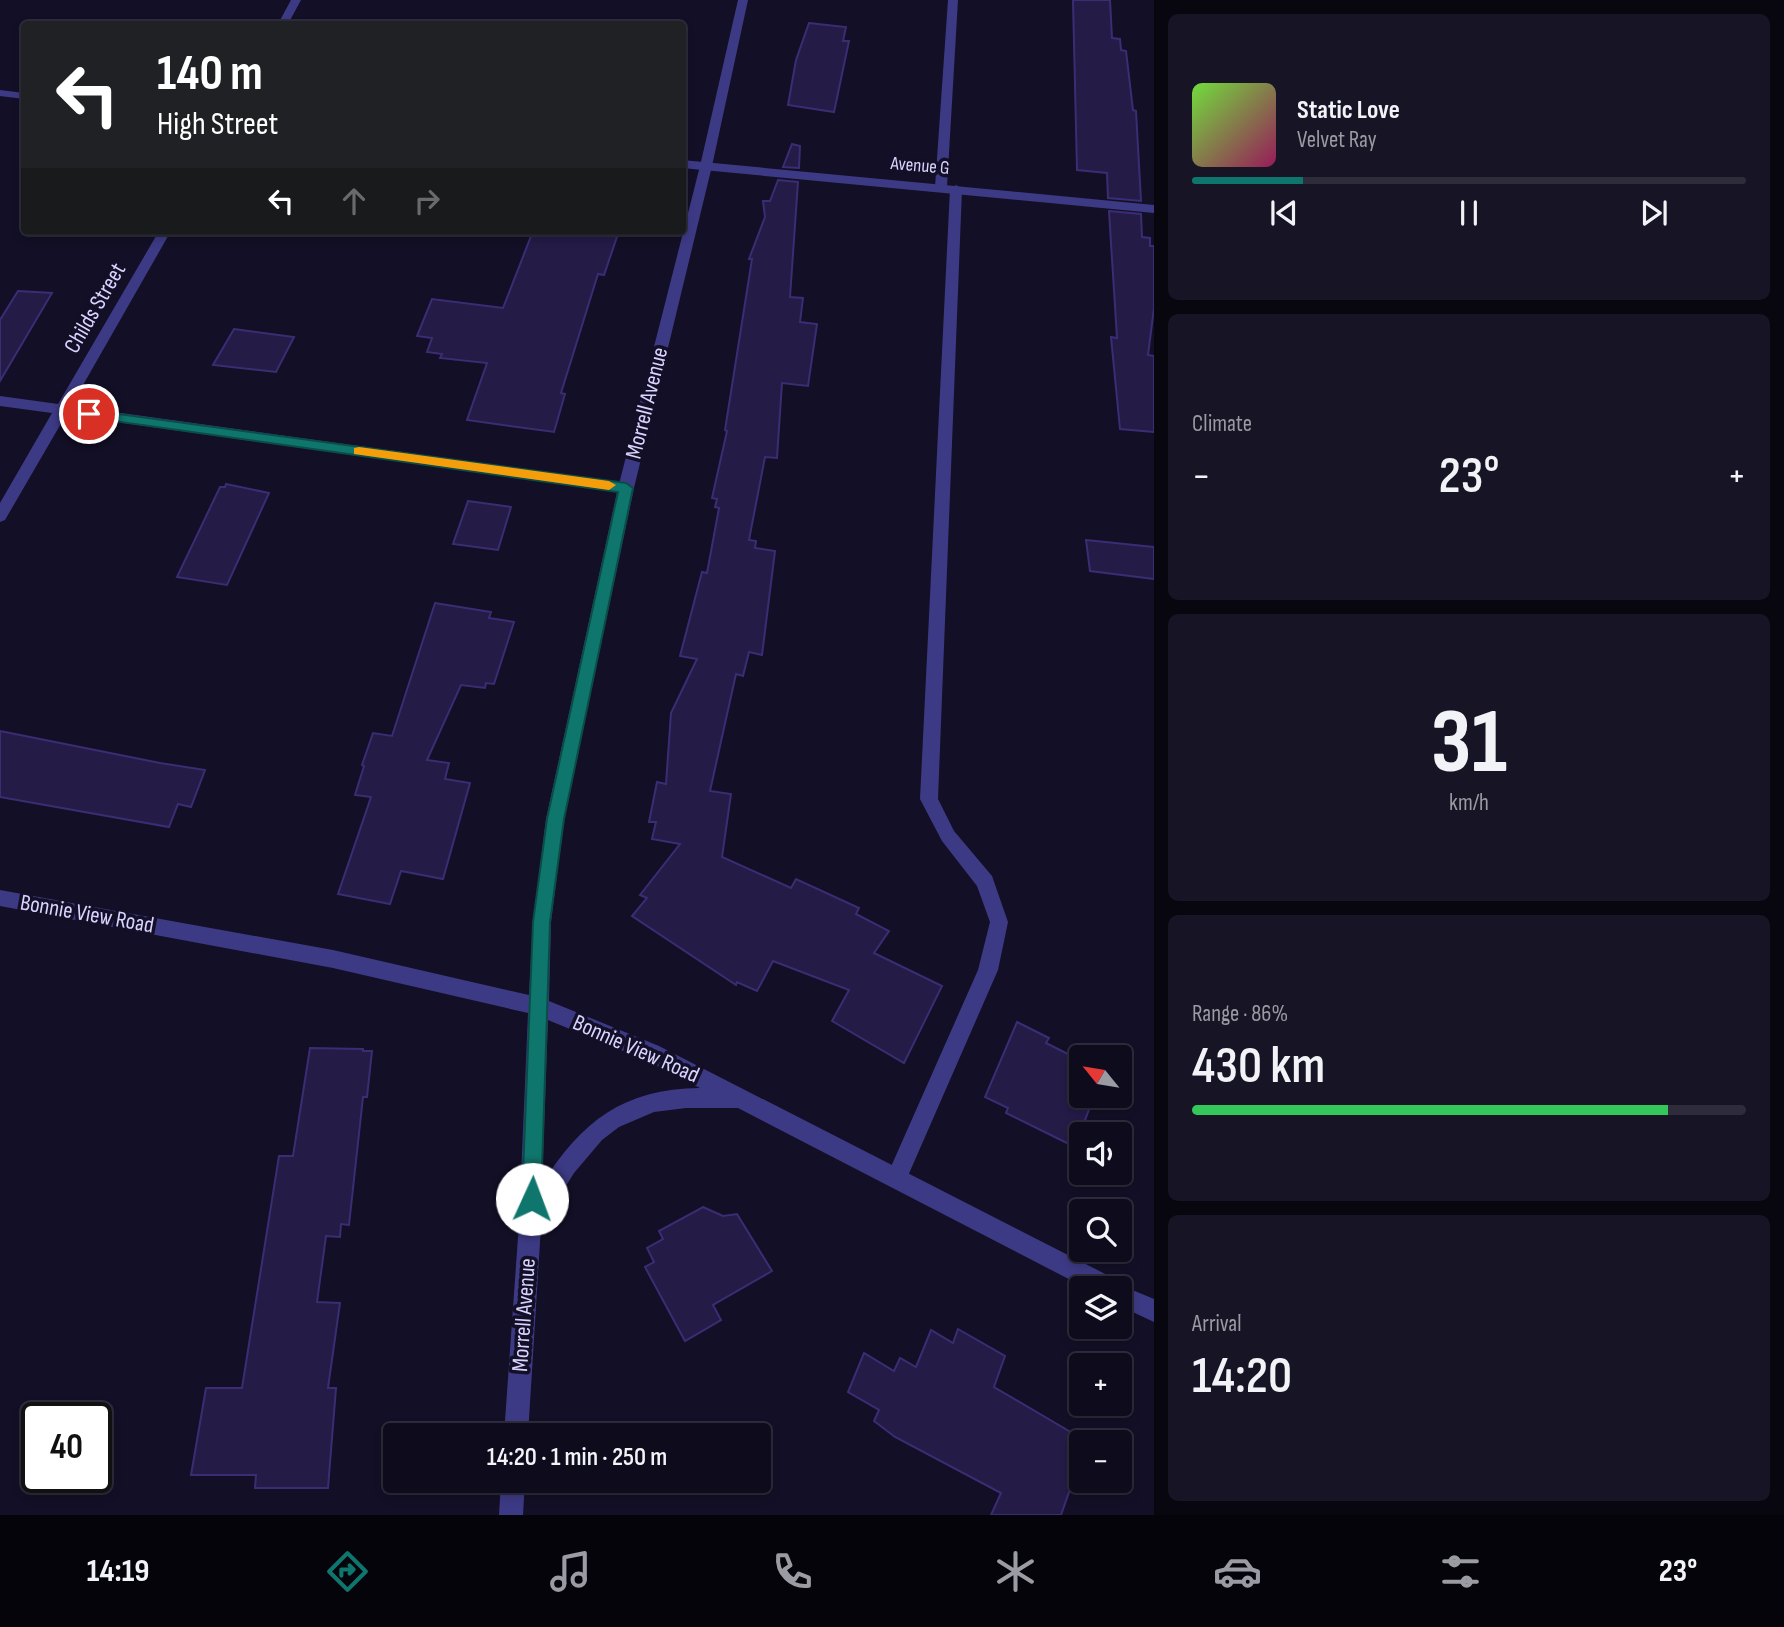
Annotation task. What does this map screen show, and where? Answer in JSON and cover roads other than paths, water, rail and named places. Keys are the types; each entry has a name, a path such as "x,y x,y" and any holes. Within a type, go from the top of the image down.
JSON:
{"street":[{"path":"285,21 296,0"},
{"name":"Morrell Avenue","path":"517,1423 530,1223 540,1007 541,922 555,819 626,488 706,166 743,0"},
{"path":"897,1178 988,970 999,922 985,882 948,836 929,799 953,0"},
{"path":"0,93 21,96"},
{"name":"Avenue G","path":"686,164 1154,209"},
{"name":"Childs Street","path":"0,516 163,235"},
{"path":"0,401 626,488"},
{"name":"Bonnie View Road","path":"0,898 333,959 540,1007 652,1053 1086,1276"},
{"path":"530,1223 579,1148 608,1119 654,1102 742,1098"},
{"path":"1132,1300 1154,1311"},
{"path":"510,1515 512,1493"}]}
